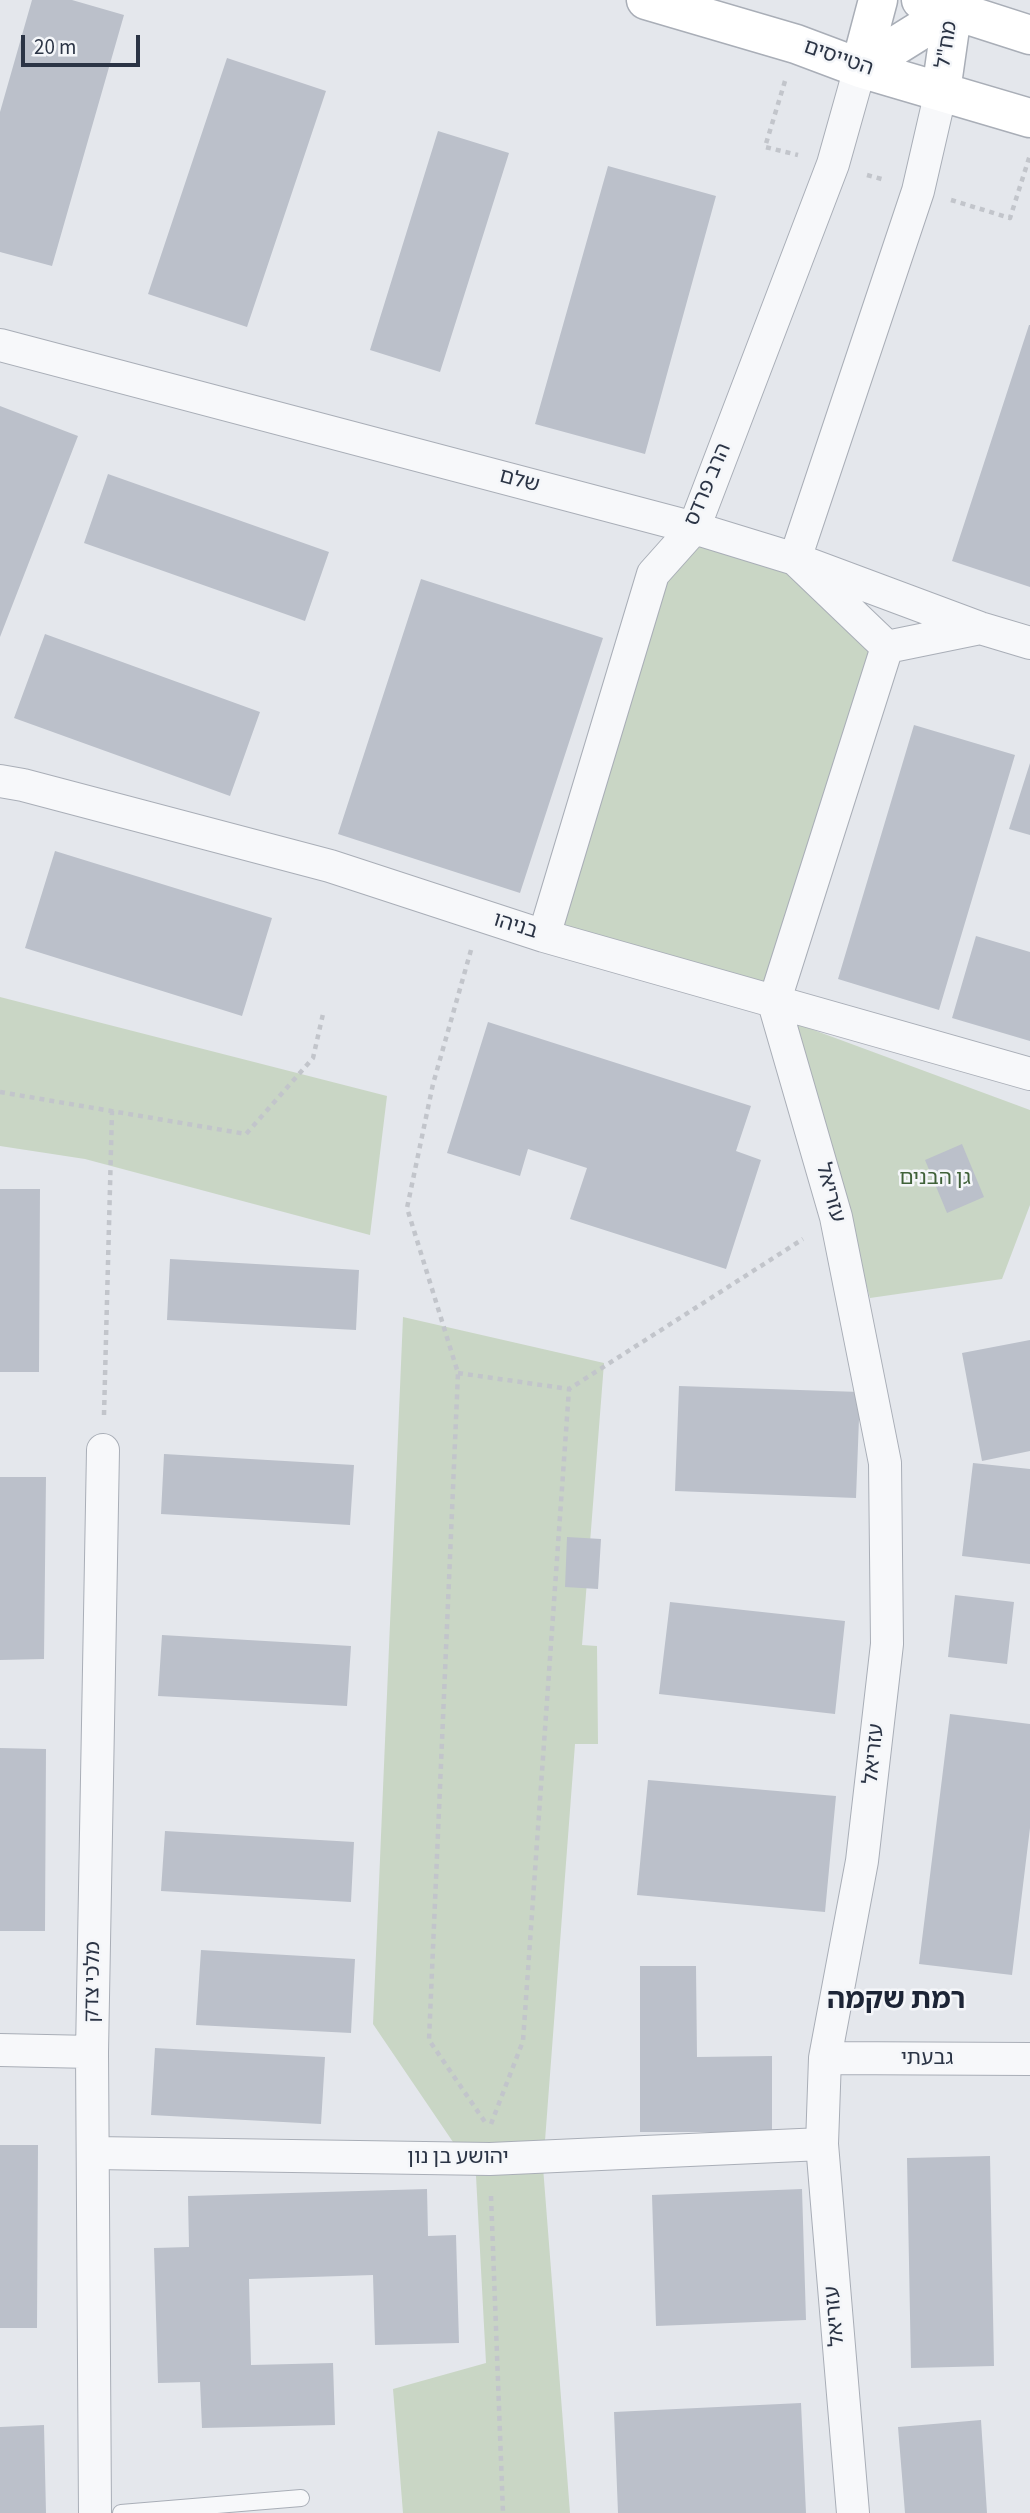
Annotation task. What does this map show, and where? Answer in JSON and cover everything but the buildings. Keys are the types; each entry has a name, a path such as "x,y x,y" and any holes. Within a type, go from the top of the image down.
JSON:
{"main road":[{"name":"הטייסים","path":"646,0 796,44 860,68 1030,118"},
{"path":"860,68 878,0"},
{"path":"860,68 943,3 1030,35"},
{"name":"מח\"ל","path":"941,91 943,3"}],"street":[{"name":"הרב פרדס","path":"544,936 653,574 694,528 833,164 860,68"},
{"path":"887,647 795,559 918,191 941,91"},
{"name":"שלם","path":"0,345 694,528 795,559 980,628 1030,643"},
{"path":"887,647 980,628"},
{"path":"774,1003 887,647"},
{"name":"בניהו","path":"0,782 37,789 330,866 544,936 1030,1074"},
{"name":"עזריאל","path":"774,1003 836,1217 885,1463 887,1644 862,1861 825,2058 822,2144 853,2513"},
{"name":"מלכי צדק","path":"95,2513 92,2052 103,1450"},
{"path":"0,2050 92,2052"},
{"name":"גבעתי","path":"825,2058 1030,2059"},
{"name":"יהושע בן נון","path":"94,2153 490,2159 822,2144"}],"lane":[{"path":"121,2513 301,2498"}],"path":[{"path":"480,916 433,1084 407,1208 458,1373 429,2040 489,2128 523,2041 569,1389"},
{"path":"0,1092 246,1134 313,1058 323,1014"},
{"path":"103,1450 112,1111"},
{"path":"458,1373 569,1389 836,1217"},
{"path":"490,2159 503,2513"}],"green space":[{"path":"694,528 795,559 887,647 774,1003 544,936 653,574"},
{"path":"0,997 387,1096 370,1235 85,1159 0,1146"},
{"name":"גן הבנים","path":"792,1022 1030,1110 1030,1205 1002,1279 870,1298"},
{"path":"403,1317 604,1363 582,1645 597,1646 598,1744 575,1744 543,2167 570,2513 403,2513 393,2389 486,2363 476,2176 373,2024"}],"district":[{"name":"רמת שקמה","path":"896,2002"}]}
